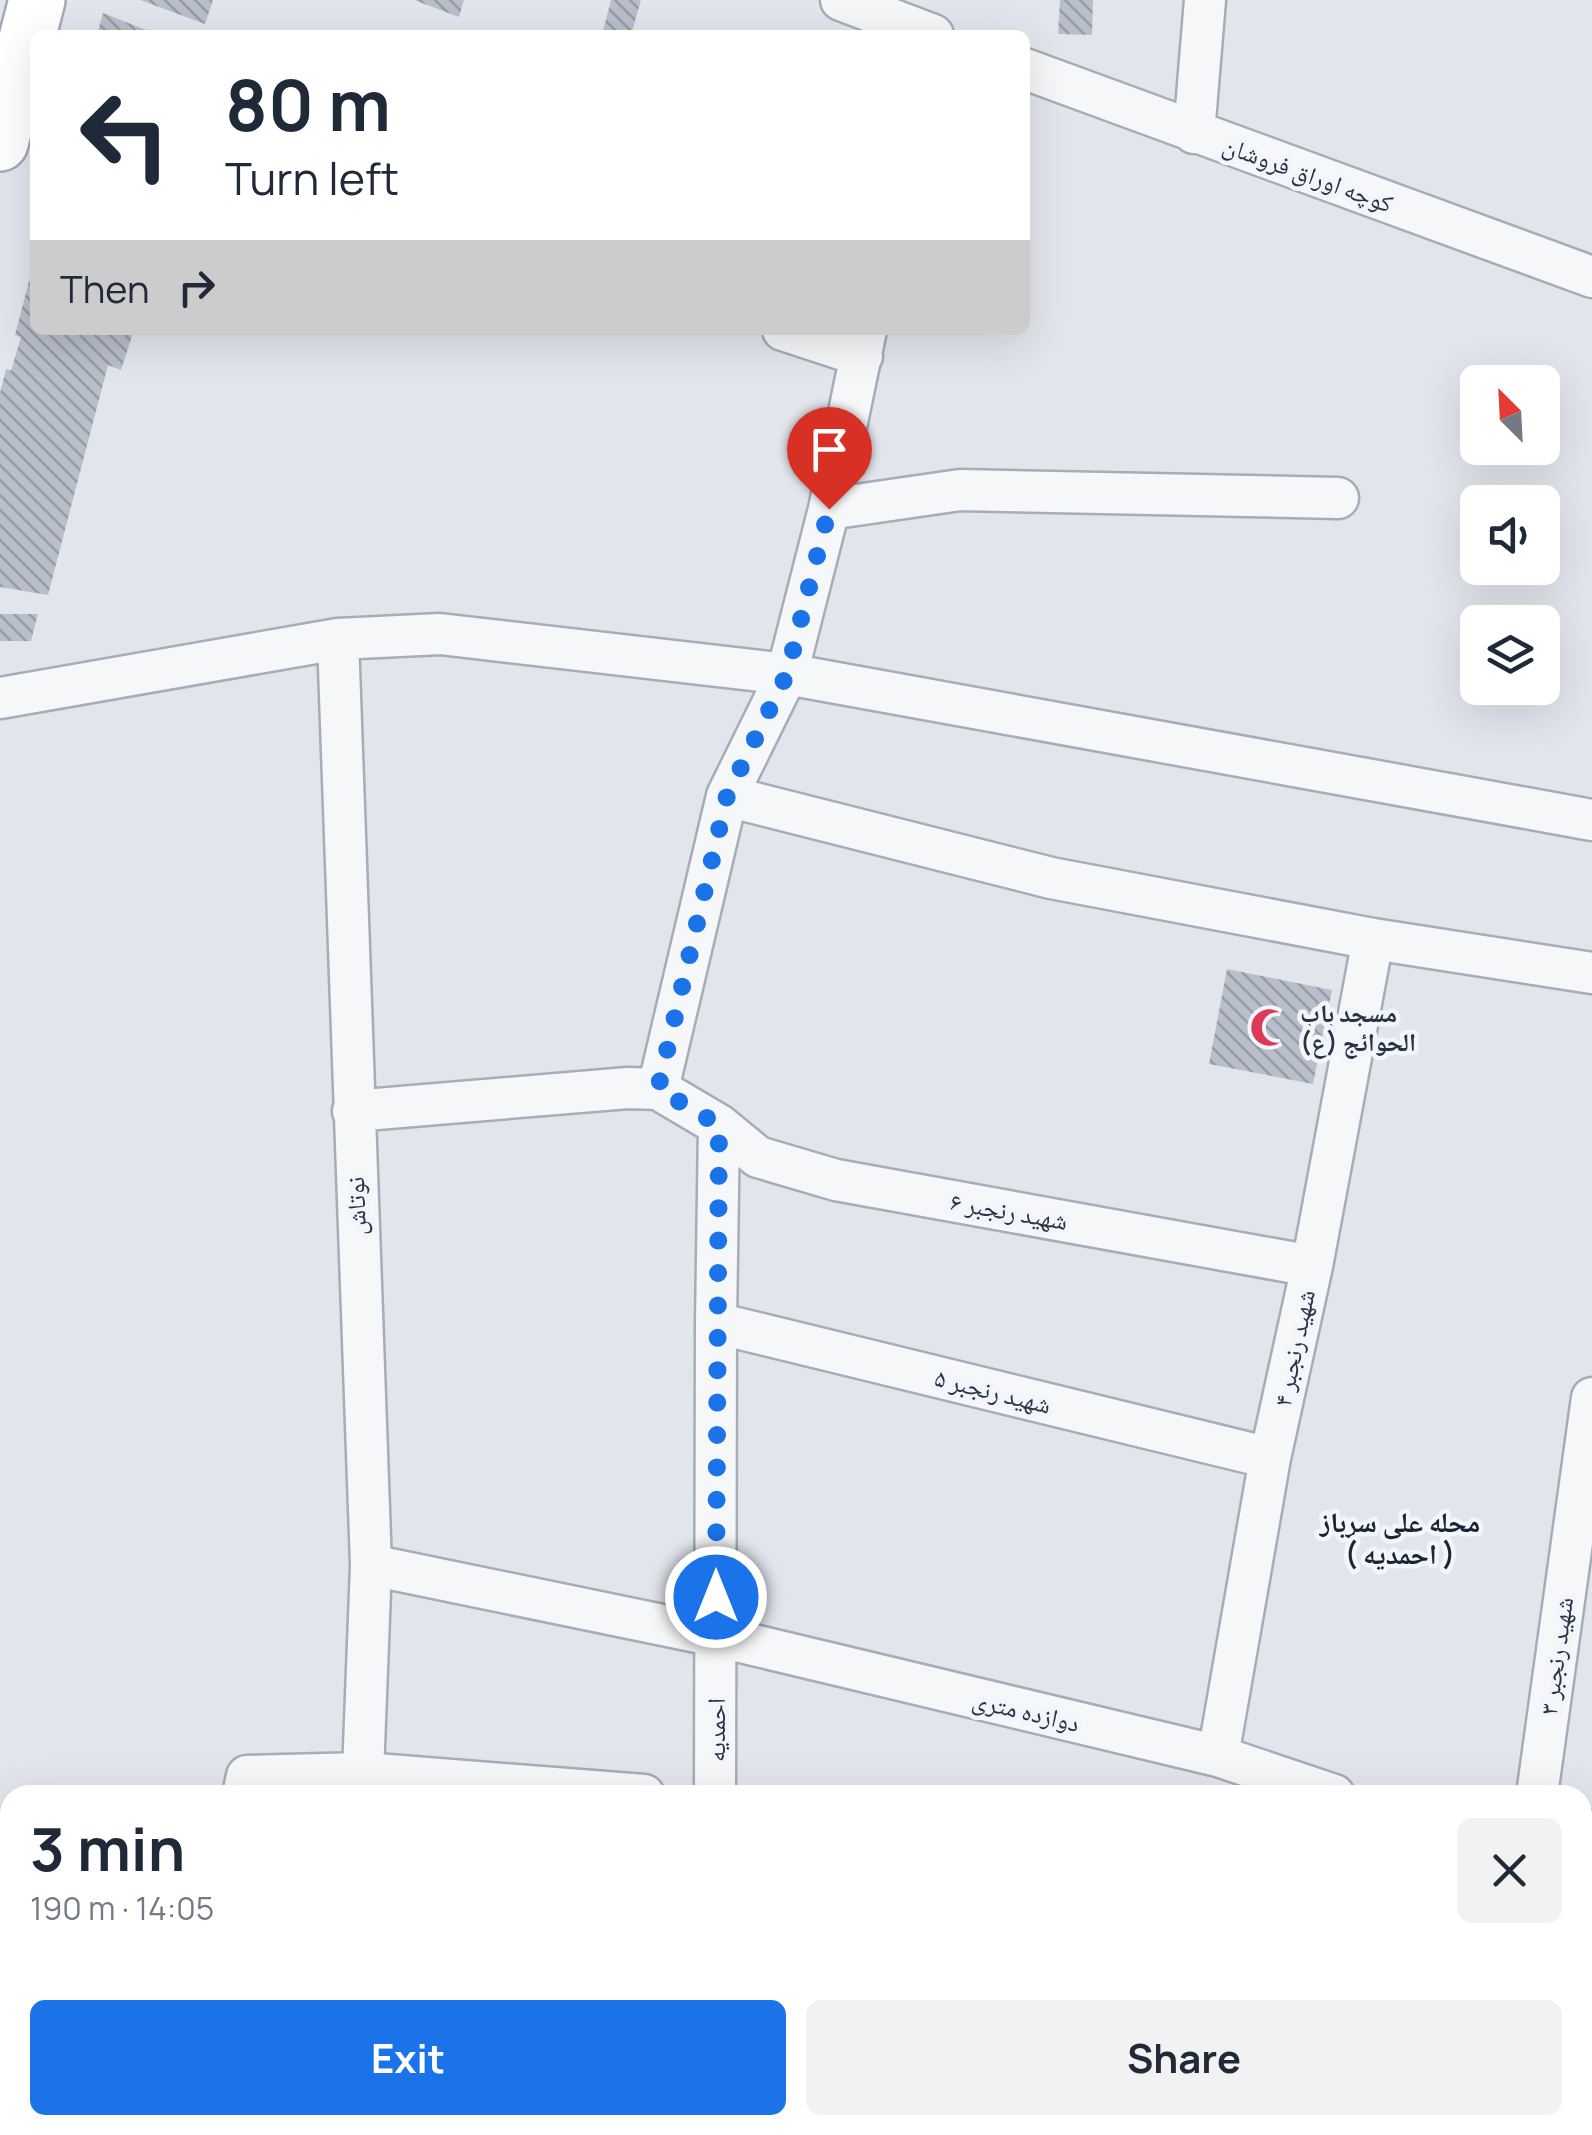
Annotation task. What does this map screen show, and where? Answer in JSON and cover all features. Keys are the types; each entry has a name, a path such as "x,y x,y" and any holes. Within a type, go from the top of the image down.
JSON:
{"main road":[{"path":"0,142 37,0"}],"street":[{"path":"841,0 914,24"},
{"path":"1194,133 1205,0"},
{"name":"کوچه اوراق فروشان","path":"1030,72 1592,277"},
{"path":"352,1111 628,1088 658,1089 727,796 787,674 829,509 864,343 814,335"},
{"path":"829,509 960,490 1338,498"},
{"path":"0,698 338,640 440,634 787,674 1592,820"},
{"name":"نوتاش","path":"338,640 371,1565 362,1773"},
{"path":"727,796 1051,878 1374,939 1592,973"},
{"name":"شهید رنجبر ۴","path":"1218,1756 1270,1458 1312,1266 1374,939"},
{"name":"شهید رنجبر ۶","path":"658,1089 719,1125 758,1157 836,1180 1312,1266"},
{"name":"احمدیه","path":"716,1785 719,1125"},
{"name":"شهید رنجبر ۵","path":"716,1323 1270,1458"},
{"name":"شهید رنجبر ۳","path":"1537,1785 1592,1398"},
{"name":"دوازده متری","path":"371,1565 716,1636 1218,1756 1304,1785"},
{"path":"245,1785 362,1773 516,1785"}],"building":[{"path":"140,0 213,0 205,24"},
{"path":"414,0 464,0 459,17"},
{"path":"611,0 641,0 632,30 603,30"},
{"path":"1060,0 1093,0 1092,35 1058,34"},
{"path":"103,13 146,30 98,30"},
{"path":"30,277 30,335 132,335 121,370 108,365 48,595 0,587 0,393 21,337 15,335"},
{"path":"0,614 38,614 31,641 0,641"},
{"name":"مسجد باب الحوائج (ع)","path":"1227,969 1332,990 1313,1084 1209,1064"}],"place":[{"name":"مسجد باب الحوائج (ع)","path":"1270,1027"}],"district":[{"name":"محله علی سرباز ( احمدیه )","path":"1400,1538"}],"route":[{"path":"716,1597 719,1125 658,1089 727,796 787,674 829,509"}]}
